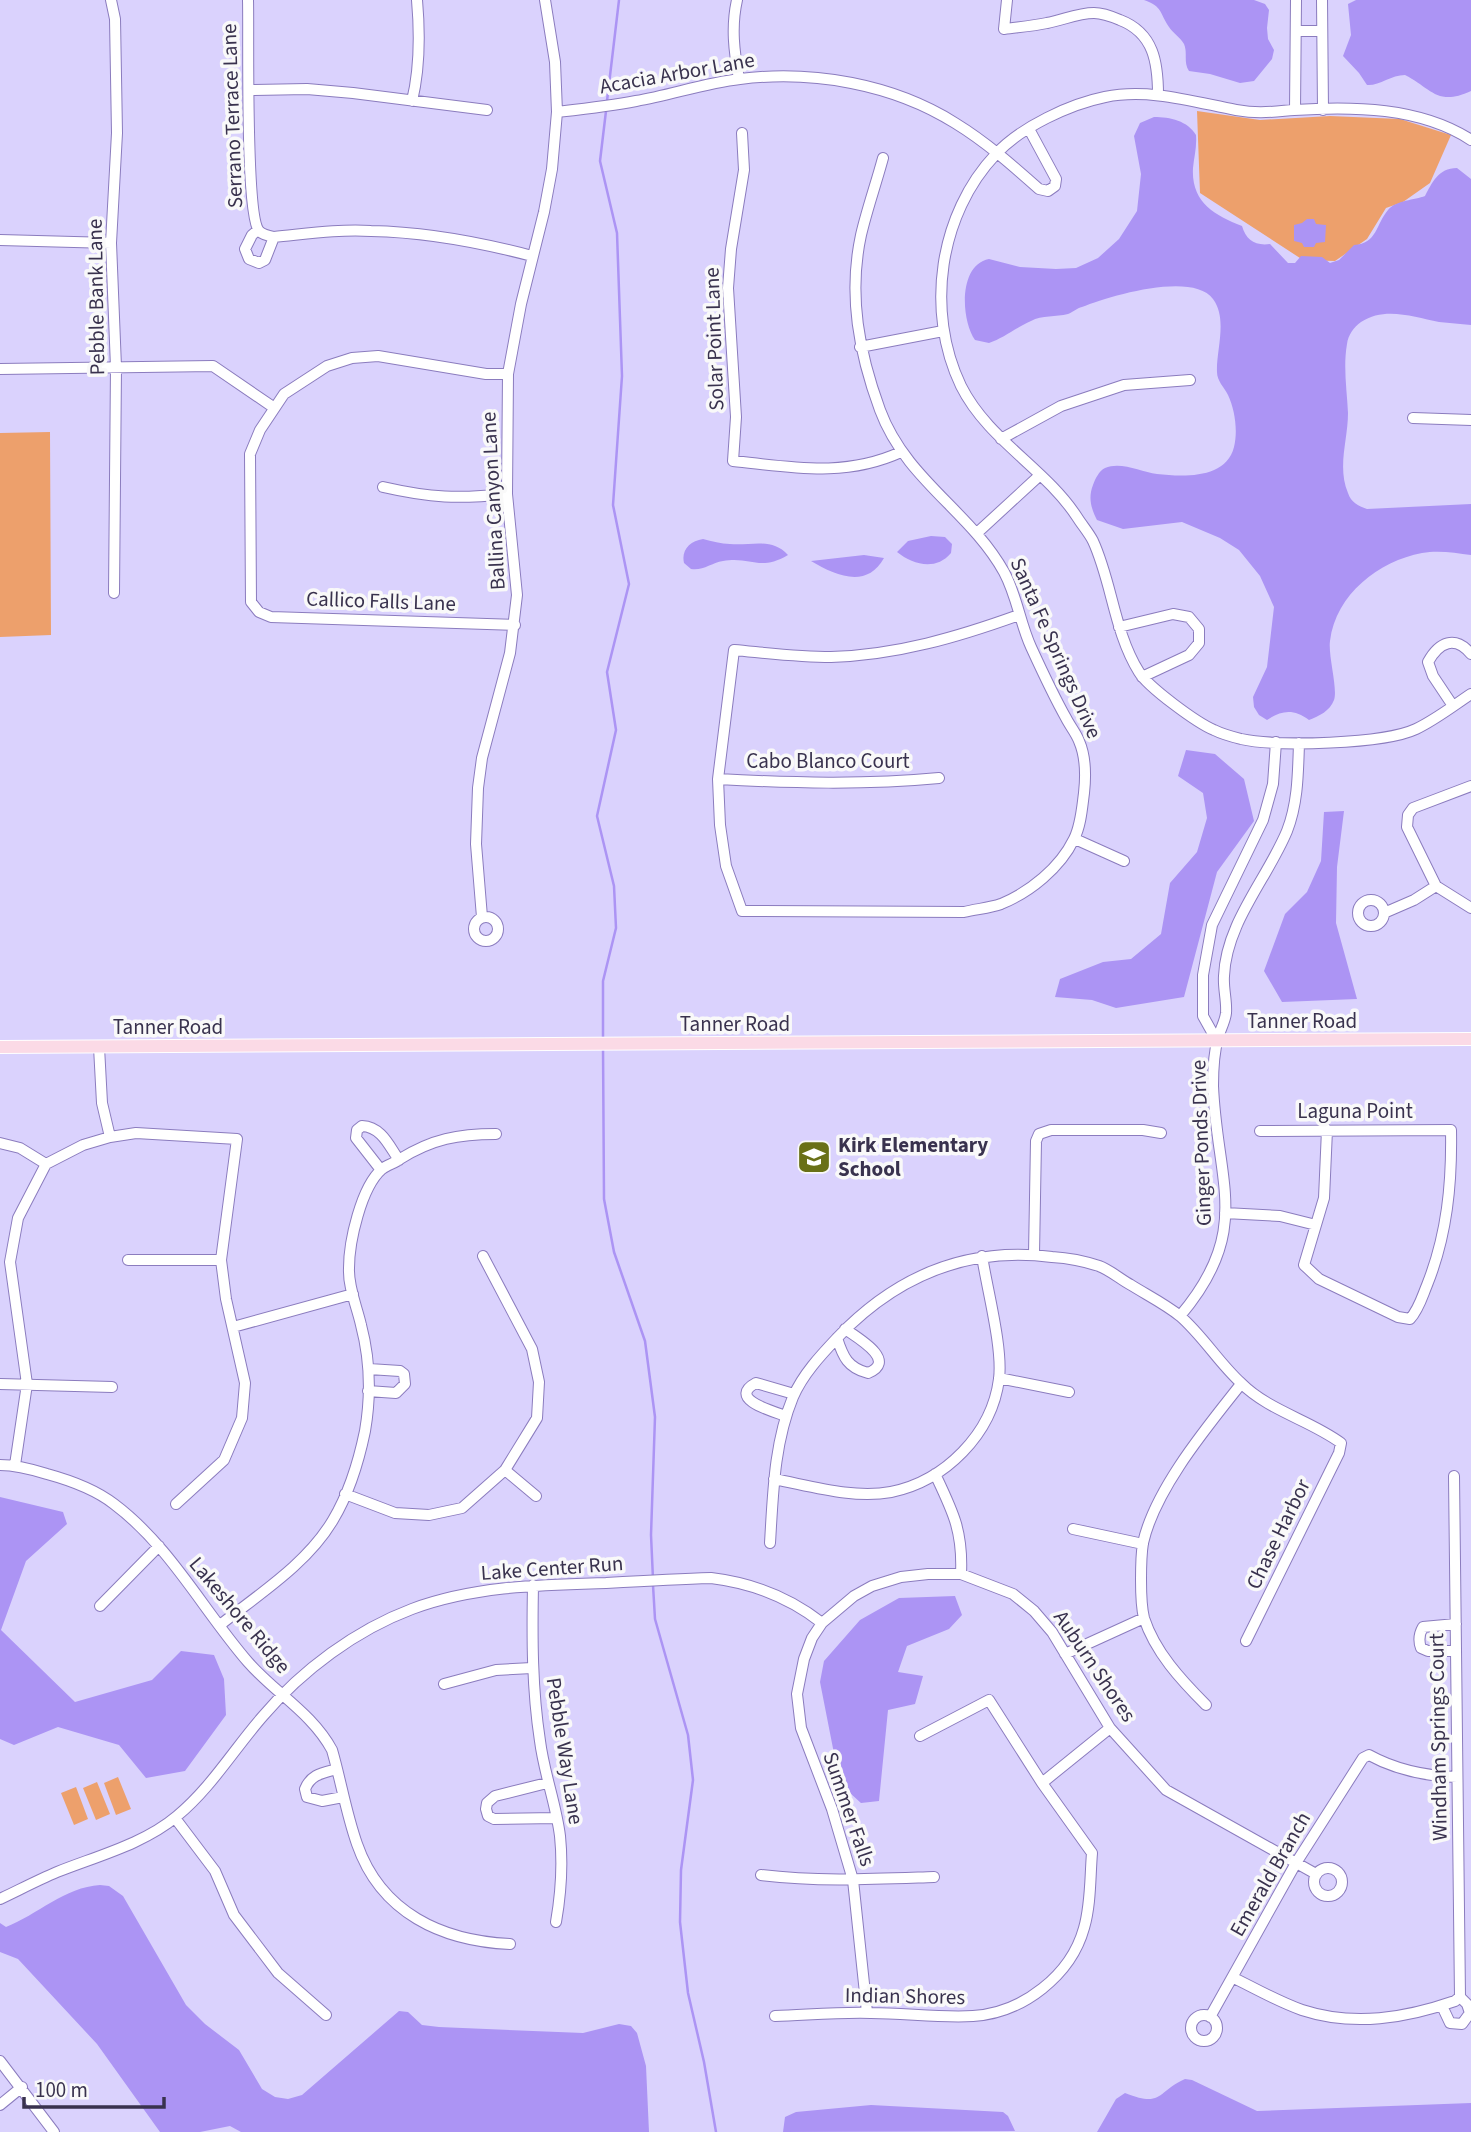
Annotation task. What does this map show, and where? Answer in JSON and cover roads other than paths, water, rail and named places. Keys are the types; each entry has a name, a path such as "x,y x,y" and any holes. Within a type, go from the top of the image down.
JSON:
{"main road":[{"name":"Tanner Road","path":"0,1048 1471,1039"}],"street":[{"name":"Pebble Bank Lane","path":"111,0 115,29 117,133 111,243 116,367 114,593"},
{"name":"Serrano Terrace Lane","path":"248,0 248,149 254,217 266,234 265,260 259,263 248,259 244,250 252,235 266,234"},
{"path":"412,101 420,31 417,0"},
{"name":"Ballina Canyon Lane","path":"482,917 476,844 478,788 482,758 510,653 517,595 508,494 508,374 531,256 550,180 557,112 555,62 545,0"},
{"path":"737,0 733,19 733,44 739,79"},
{"path":"1007,0 1004,29 1095,13 1130,24 1141,31 1150,44 1158,72 1158,95"},
{"path":"1295,110 1296,0"},
{"path":"1322,0 1323,110"},
{"path":"1297,31 1322,31"},
{"name":"Acacia Arbor Lane","path":"557,112 636,101 739,79 777,76 838,80 900,96 933,111 998,152 1039,189 1048,191 1055,186 1056,179 1029,129"},
{"path":"249,90 306,89 487,110"},
{"path":"1471,139 1445,125 1386,110 1295,110 1261,114 1158,95 1108,96 1089,101 1053,115 1029,129 998,152 976,180 951,234 940,298 943,331 961,386 975,410 1000,439 1072,510 1093,541 1119,627 1129,654 1142,677 1212,730 1243,740 1299,743 1366,740 1414,731 1471,694"},
{"name":"Solar Point Lane","path":"742,133 744,170 731,249 728,288 735,393 733,461 824,470 865,466 901,452"},
{"name":"Santa Fe Springs Drive","path":"719,779 720,825 726,866 742,911 964,912 999,905 1025,892 1056,866 1075,839 1082,812 1085,761 1079,741 1030,645 1016,598 1004,572 976,533 924,481 901,452 881,414 860,347 855,310 856,275 861,236 883,158"},
{"path":"266,234 370,230 457,239 531,256"},
{"path":"0,240 111,243"},
{"path":"860,347 943,331"},
{"path":"0,369 213,366 273,407 284,394 303,380 327,366 352,358 377,356 486,374 508,374"},
{"path":"1000,439 1061,406 1125,385 1190,380"},
{"name":"Callico Falls Lane","path":"273,407 250,454 251,602 259,612 271,617 515,625"},
{"path":"1413,418 1471,420"},
{"path":"976,533 1040,476"},
{"path":"383,487 428,497 468,498 508,494"},
{"path":"1119,627 1173,614 1189,617 1199,629 1199,643 1189,655 1142,677"},
{"path":"719,779 734,650 830,657 876,654 960,636 1019,615"},
{"path":"1453,705 1433,676 1428,662 1435,648 1450,642 1464,646 1471,654"},
{"name":"Ginger Ponds Drive","path":"1217,1041 1203,1016 1203,975 1212,925 1263,820 1273,784 1276,742"},
{"name":"Ginger Ponds Drive","path":"1180,1316 1209,1276 1219,1254 1224,1232 1224,1176 1213,1084 1217,1041 1226,1014 1224,974 1233,935 1288,829 1298,787 1299,743"},
{"name":"Cabo Blanco Court","path":"719,779 807,783 899,782 939,778"},
{"path":"1471,786 1413,808 1408,815 1408,827 1436,886 1471,908"},
{"path":"1075,839 1124,861"},
{"path":"1384,912 1414,900 1436,886"},
{"path":"99,1047 102,1103 110,1136"},
{"path":"381,1170 356,1138 357,1130 362,1126 382,1134 399,1160"},
{"path":"1034,1254 1036,1141 1039,1134 1051,1130 1143,1130 1161,1133"},
{"path":"1225,1213 1280,1216 1316,1225 1324,1198 1327,1130"},
{"name":"Laguna Point","path":"1259,1131 1451,1130 1449,1199 1444,1233 1434,1267 1416,1312 1410,1319 1398,1317 1319,1279 1304,1265 1316,1225"},
{"path":"15,1465 27,1384 5,1262 18,1218 46,1164 83,1145 110,1136 136,1133 237,1139 220,1260 244,1383 242,1419 224,1460 176,1504"},
{"path":"220,1625 286,1572 311,1547 332,1521 345,1494 365,1430 368,1391 366,1345 348,1270 355,1219 366,1195 381,1170 416,1148 470,1134 496,1134"},
{"path":"0,1143 20,1148 46,1164"},
{"path":"770,1543 774,1479 786,1416 794,1394 813,1364 841,1334 884,1296 928,1272 982,1256 1034,1254 1101,1266 1180,1316 1241,1384 1208,1425 1167,1488 1151,1518 1143,1544 1141,1583 1144,1618 1165,1658 1206,1705"},
{"path":"345,1494 395,1513 429,1515 462,1508 505,1470 537,1418 538,1381 532,1349 483,1256"},
{"path":"774,1479 832,1491 890,1492 918,1483 958,1457 983,1426 999,1378 995,1332 982,1256"},
{"path":"128,1260 220,1260"},
{"path":"233,1327 353,1294"},
{"path":"368,1391 396,1392 405,1384 404,1374 400,1371 369,1369"},
{"path":"999,1378 1069,1392"},
{"path":"786,1416 753,1403 747,1392 750,1386 756,1383 794,1394"},
{"path":"0,1384 112,1387"},
{"name":"Chase Harbor","path":"1241,1384 1279,1410 1341,1443 1339,1453 1246,1641"},
{"name":"Lakeshore Ridge","path":"0,1465 15,1465 65,1479 113,1503 159,1546 249,1662 311,1719 326,1738 338,1769 357,1846 379,1884 418,1920 456,1937 510,1944"},
{"path":"505,1470 536,1496"},
{"path":"935,1474 960,1530 961,1574"},
{"name":"Windham Springs Court","path":"1454,1476 1460,1997"},
{"path":"1073,1530 1143,1544"},
{"path":"100,1606 159,1546"},
{"name":"Auburn Shores","path":"822,1623 854,1596 872,1586 901,1577 961,1574 1013,1594 1034,1611 1052,1632 1110,1728 1166,1790 1316,1874"},
{"name":"Lake Center Run","path":"0,1899 138,1839 175,1818 201,1794 282,1695 334,1651 379,1624 402,1614 466,1593 533,1585 711,1578 735,1580 759,1587 822,1623"},
{"name":"Pebble Way Lane","path":"533,1585 532,1668 540,1742 556,1818 561,1865 561,1895 556,1922"},
{"path":"1065,1654 1144,1618"},
{"name":"Summer Falls","path":"822,1623 812,1638 804,1659 797,1694 799,1712 806,1746 832,1809 853,1880 867,2012"},
{"path":"1456,1624 1431,1624 1423,1627 1419,1643 1421,1648 1428,1651 1456,1651"},
{"path":"444,1684 496,1671 532,1668"},
{"name":"Indian Shores","path":"775,2016 867,2012 954,2017 991,2013 1023,2001 1044,1987 1063,1969 1084,1930 1092,1853 1042,1783 989,1700 920,1736"},
{"path":"1042,1783 1110,1728"},
{"name":"Emerald Branch","path":"1210,2017 1296,1863 1363,1758 1369,1755 1409,1772 1457,1777"},
{"path":"338,1769 315,1775 305,1789 307,1797 315,1800 343,1797"},
{"path":"547,1783 495,1796 487,1803 486,1809 488,1816 494,1819 556,1818"},
{"path":"175,1818 215,1871 234,1915 278,1973 326,2015"},
{"path":"761,1875 790,1879 853,1880 934,1877"},
{"path":"1234,1978 1303,2010 1349,2019 1410,2015 1442,2006 1460,1997 1467,2004 1470,2013 1462,2024 1450,2023 1442,2006"},
{"path":"0,2061 54,2132"},
{"path":"0,2105 22,2087"}],"waterway":[{"path":"607,101 619,0"},
{"path":"603,1040 603,981 616,928 614,886 597,816 616,730 607,672 629,584 613,505 622,376 617,233 600,161 606,111"},
{"path":"603,1046 604,1199 614,1252 645,1341 655,1417 651,1535 653,1579"},
{"path":"653,1585 655,1619 688,1735 693,1780 681,1870 680,1922 688,1993 716,2132"}],"place":[{"name":"Kirk Elementary School","path":"814,1157"}]}
